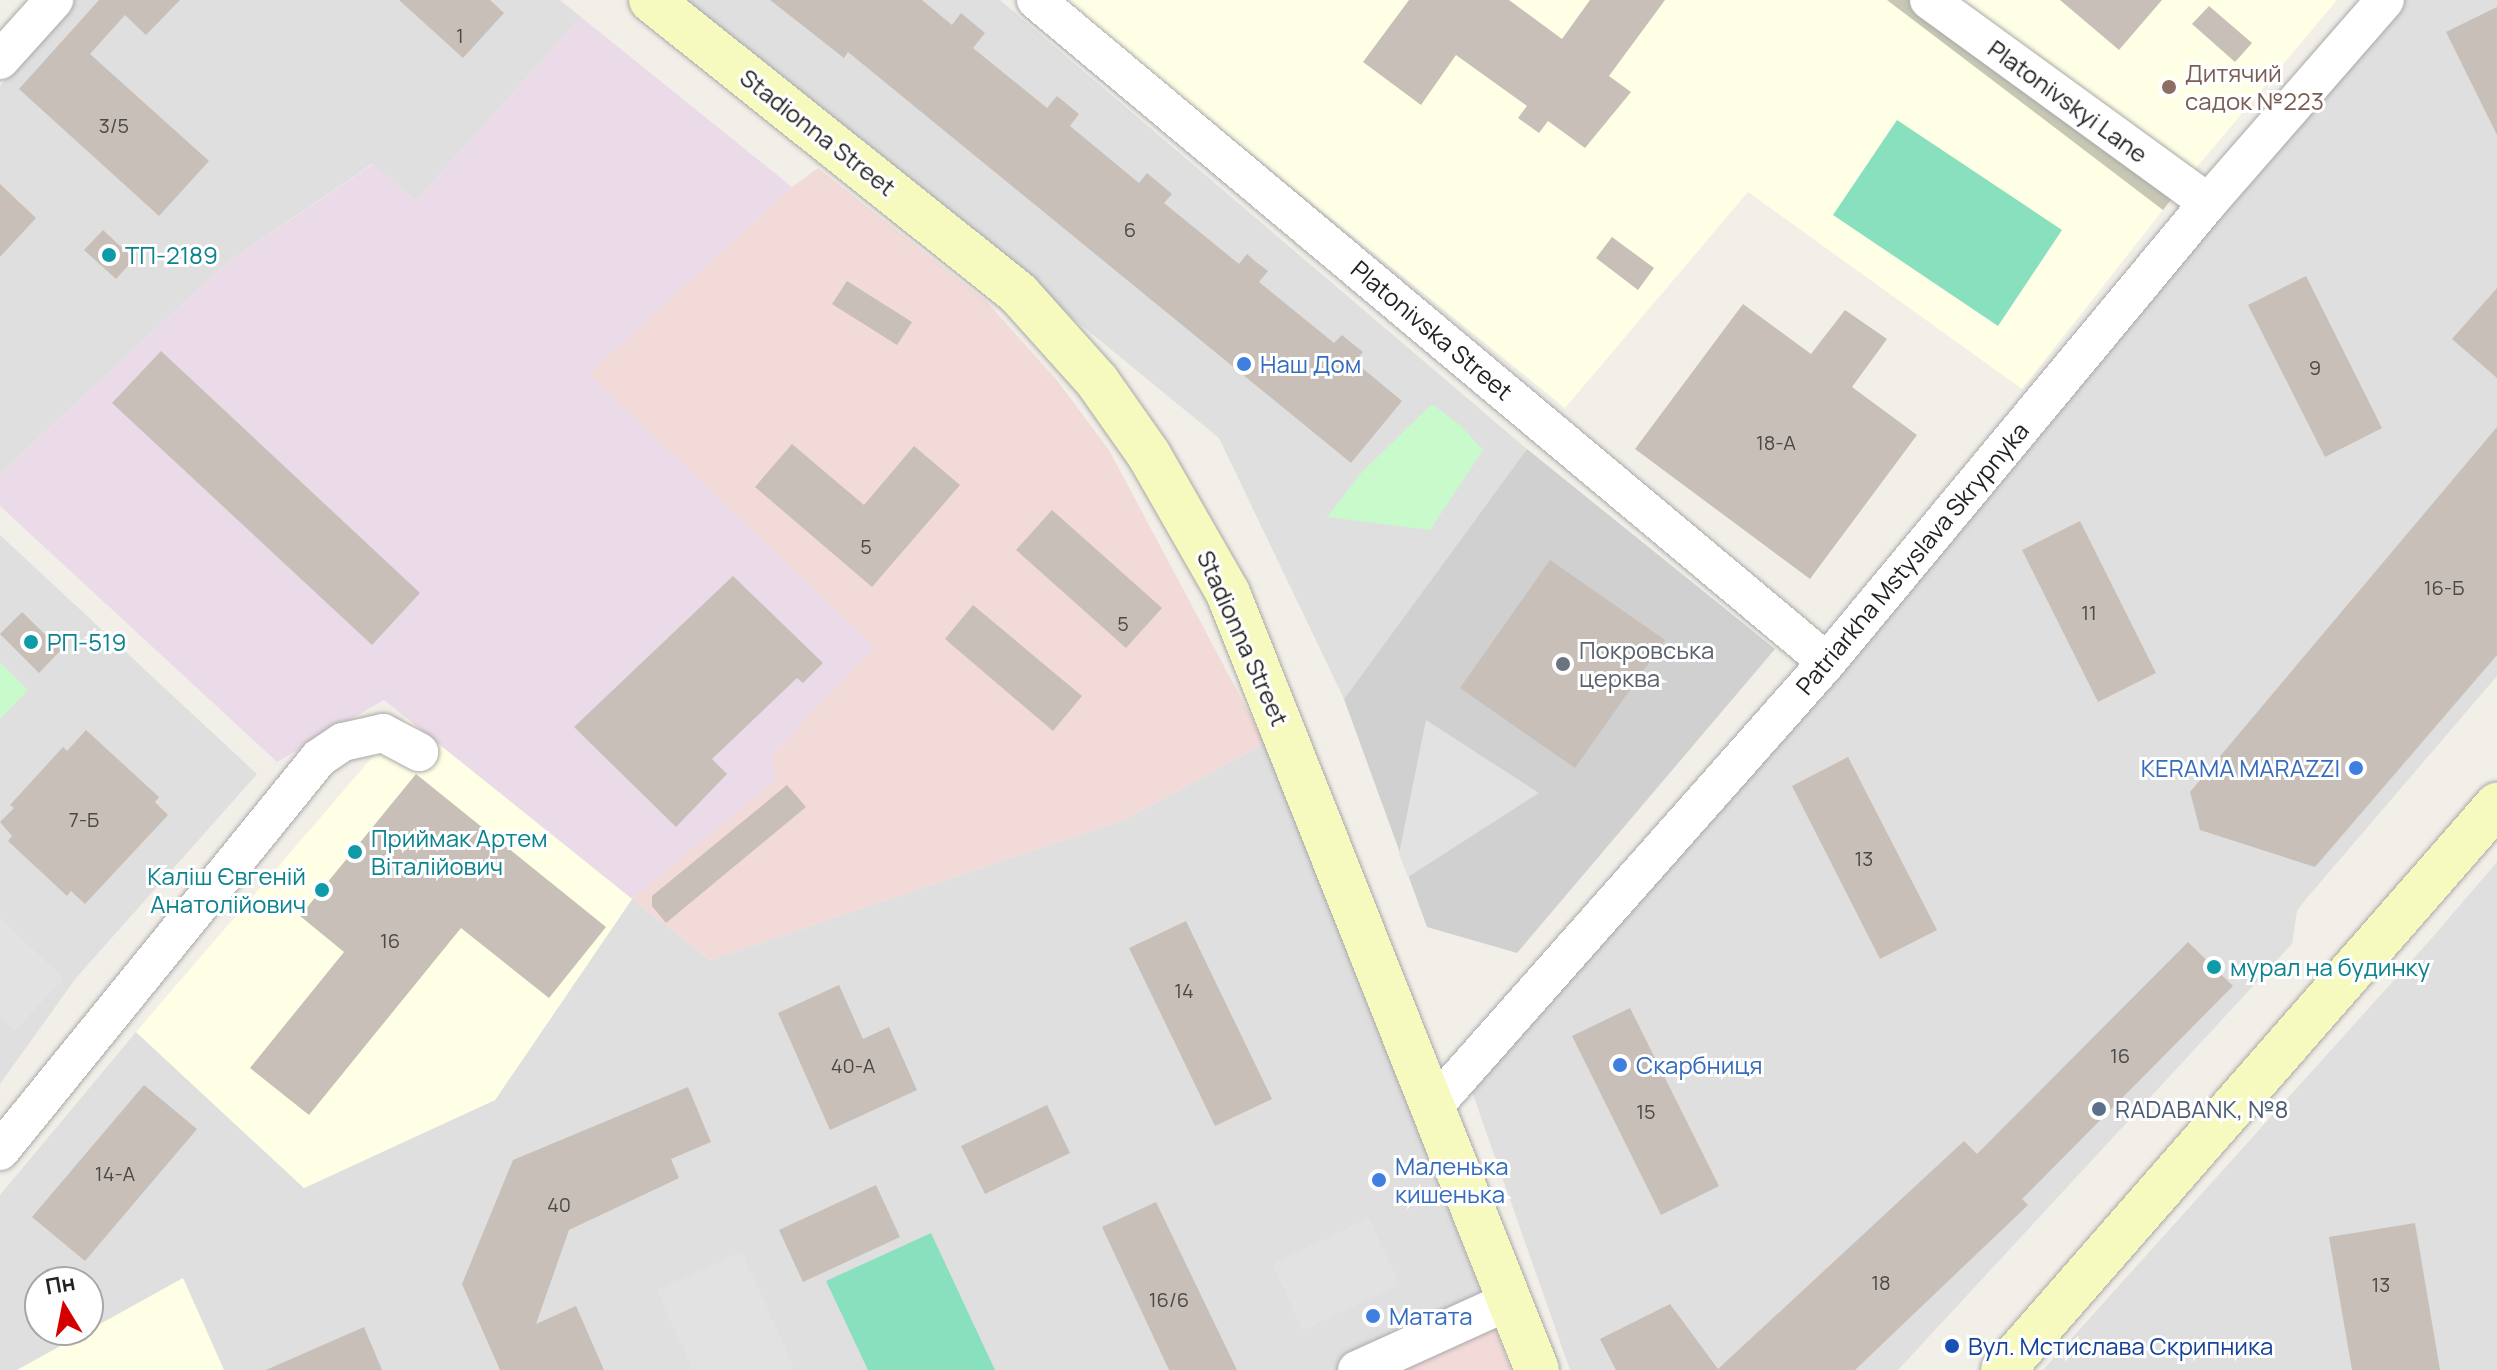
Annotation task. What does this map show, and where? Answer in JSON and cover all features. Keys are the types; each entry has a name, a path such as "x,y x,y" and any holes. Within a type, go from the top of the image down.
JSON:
{"street":[{"path":"0,60 54,0"},
{"name":"Stadionna Street","path":"651,0 1019,294 1097,381 1169,487 1228,593 1507,1302 1537,1370"},
{"name":"Platonivska Street","path":"1036,0 1827,662"},
{"name":"Platonivskyi Lane","path":"1929,0 2208,203"},
{"name":"Patriarkha Mstyslava Skrypnyka","path":"1432,1108 1827,662 2208,203 2385,0"},
{"path":"0,1151 319,758 343,742 383,733 419,752"},
{"path":"2003,1370 2497,805"},
{"path":"1357,1370 1507,1302"}],"shaded area":[{"path":"75,0 560,0 581,17 416,201 372,164 228,262 0,474 0,86"},
{"path":"684,0 1000,0 1527,449 1344,699 1219,438"},
{"path":"1062,0 1887,0 2163,210 2022,389 1748,192 1565,408"},
{"path":"1887,0 1955,0 2191,174 2163,210"},
{"name":"Дитячий садок №223","path":"1955,0 2337,0 2191,174"},
{"path":"2390,0 2497,0 2497,676 2306,899 2297,911 2292,944 1898,1370 1570,1370 1465,1072"},
{"path":"581,17 792,187 589,374 874,647 772,755 775,780 632,899 384,700 277,762 0,506 0,474 228,262 373,164 416,201"},
{"path":"818,168 986,301 1056,379 1109,450 1265,743 1126,819 710,960 632,899 774,780 772,755 874,647 588,374 792,187"},
{"path":"1527,449 1775,649 1517,953 1427,927 1344,699"},
{"path":"0,535 257,774 76,978 0,1084"},
{"path":"406,718 632,899 495,1100 304,1188 136,1032"},
{"path":"1426,720 1539,793 1408,877 1399,854"},
{"path":"1265,743 1494,1325 1393,1370 0,1370 0,1195 136,1032 304,1188 495,1100 632,899 710,960 1126,819"},
{"path":"2497,862 2497,1370 2043,1370 2431,939"},
{"path":"0,917 64,979 14,1031 0,1017"},
{"path":"1369,1218 1400,1285 1303,1330 1272,1264"},
{"path":"742,1252 795,1370 693,1370 657,1290"},
{"path":"183,1278 224,1370 17,1370 60,1346 104,1346 104,1322"},
{"path":"1494,1325 1511,1370 1393,1370"}],"green space":[{"path":"1897,120 2062,230 1998,326 1833,215"},
{"path":"1432,404 1460,425 1483,450 1430,530 1327,517 1362,472"},
{"path":"0,662 28,690 0,719"},
{"path":"931,1233 995,1370 868,1370 826,1281"}],"building":[{"path":"99,0 180,0 146,35 125,15 90,54 209,161 159,216 19,89"},
{"path":"399,0 490,0 504,13 463,58"},
{"path":"770,0 922,0 952,25 961,13 985,33 973,48 1047,108 1057,96 1079,114 1070,126 1139,183 1147,173 1172,194 1164,203 1239,264 1247,254 1268,271 1259,282 1334,343 1342,335 1363,352 1355,362 1402,401 1351,463 848,52 844,58"},
{"path":"1409,0 1509,0 1562,39 1590,0 1665,0 1609,76 1631,92 1585,148 1548,121 1539,133 1518,118 1527,106 1456,55 1421,105 1363,62"},
{"path":"2060,0 2162,0 2119,50"},
{"path":"2209,6 2252,43 2235,62 2192,24"},
{"path":"2497,7 2497,135 2446,32"},
{"path":"0,184 36,218 0,257"},
{"name":"ТП-2189","path":"103,230 134,259 116,279 84,250"},
{"path":"1612,237 1654,268 1638,290 1596,258"},
{"path":"2306,276 2382,428 2325,457 2248,305"},
{"path":"847,281 912,322 897,345 832,304"},
{"path":"2497,288 2497,378 2452,339"},
{"path":"1743,304 1811,354 1845,310 1887,339 1852,387 1917,435 1810,579 1635,449"},
{"path":"161,351 420,593 372,645 112,403"},
{"path":"2497,427 2497,655 2315,867 2200,830 2190,792"},
{"path":"792,444 864,505 914,446 960,485 872,587 755,487"},
{"path":"1052,510 1162,608 1126,648 1016,550"},
{"path":"2080,521 2156,673 2098,702 2022,550"},
{"name":"Покровська церква","path":"1550,560 1665,640 1575,768 1460,688"},
{"path":"733,576 823,663 803,683 797,678 712,759 727,774 676,827 574,727"},
{"path":"973,605 1082,696 1053,731 945,639"},
{"name":"РП-519","path":"22,612 61,650 39,673 0,634"},
{"path":"86,730 159,797 155,802 168,815 85,904 71,891 67,896 8,841 12,836 0,822 14,808 10,805 63,747 67,751"},
{"path":"1848,757 1937,930 1880,959 1792,786"},
{"path":"416,774 606,927 549,998 461,928 309,1115 250,1068 344,952 300,916"},
{"path":"787,785 806,807 666,923 652,906 652,896"},
{"path":"1186,921 1272,1099 1215,1126 1129,948"},
{"path":"2188,942 2233,986 2022,1199 2028,1205 1855,1370 1616,1370 1600,1339 1670,1304 1718,1369 1964,1141 1977,1154"},
{"path":"839,985 863,1039 889,1027 917,1090 830,1130 778,1013"},
{"path":"1630,1008 1719,1186 1661,1215 1572,1036"},
{"path":"144,1085 197,1129 85,1261 32,1217"},
{"path":"688,1087 711,1142 671,1159 679,1178 569,1230 536,1324 576,1306 604,1370 500,1370 462,1284 513,1160"},
{"path":"1047,1105 1070,1153 985,1194 961,1146"},
{"path":"876,1185 900,1237 803,1282 779,1230"},
{"path":"1156,1202 1237,1370 1169,1370 1102,1227"},
{"path":"2415,1223 2440,1370 2352,1370 2329,1237"},
{"path":"364,1327 382,1370 266,1370"}],"place":[{"name":"Дитячий садок №223","path":"2169,87"},
{"name":"ТП-2189","path":"109,255"},
{"name":"Наш Дом","path":"1244,364"},
{"name":"РП-519","path":"31,642"},
{"name":"Покровська церква","path":"1563,664"},
{"name":"KERAMA MARAZZI","path":"2356,768"},
{"name":"Приймак Артем Віталійович","path":"355,852"},
{"name":"Каліш Євгеній Анатолійович","path":"322,890"},
{"name":"мурал на будинку","path":"2214,967"},
{"name":"Скарбниця","path":"1620,1065"},
{"name":"RADABANK, №8","path":"2099,1109"},
{"name":"Маленька кишенька","path":"1379,1180"},
{"name":"Матата","path":"1373,1316"},
{"name":"Вул. Мстислава Скрипника","path":"1952,1346"}]}
